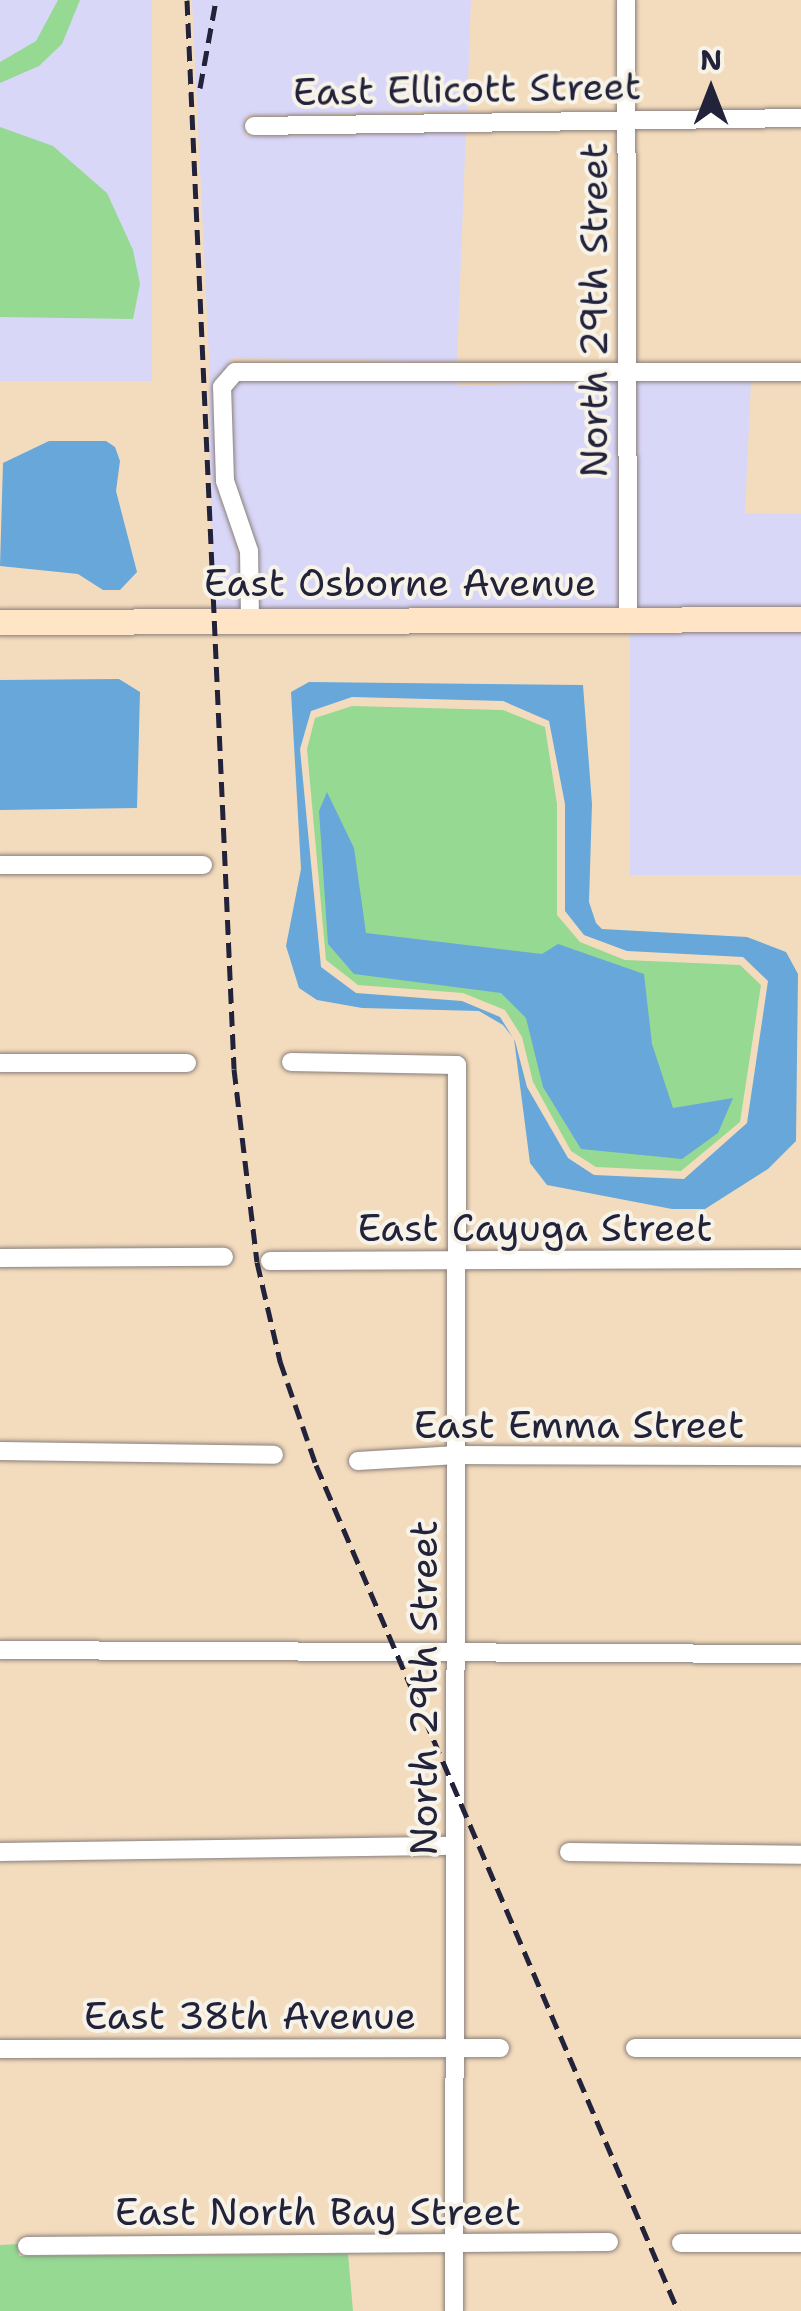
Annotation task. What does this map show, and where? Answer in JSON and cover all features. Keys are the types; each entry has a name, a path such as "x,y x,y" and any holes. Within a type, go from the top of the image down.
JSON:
{"street":[{"name":"North 29th Street","path":"626,0 628,619"},
{"name":"East Ellicott Street","path":"254,126 626,117 801,118"},
{"path":"250,620 250,551 225,481 222,387 235,372 801,372"},
{"name":"East Osborne Avenue","path":"0,622 801,619"},
{"path":"0,864 203,864"},
{"name":"North 29th Street","path":"291,1062 458,1065 454,2311"},
{"path":"0,1063 187,1064"},
{"path":"0,1258 224,1258"},
{"name":"East Cayuga Street","path":"270,1261 801,1259"},
{"path":"0,1452 274,1455"},
{"name":"East Emma Street","path":"358,1461 457,1455 801,1456"},
{"path":"0,1650 801,1654"},
{"path":"0,1852 456,1846"},
{"path":"568,1852 801,1855"},
{"name":"East 38th Avenue","path":"0,2048 500,2048"},
{"path":"634,2048 801,2048"},
{"name":"East North Bay Street","path":"27,2246 609,2242"},
{"path":"681,2243 801,2243"}],"shaded area":[{"path":"0,0 152,0 152,381 0,381"},
{"path":"192,0 471,0 467,111 245,116 246,136 466,131 457,362 234,358 215,380 216,481 238,547 241,610 212,612 209,357"},
{"path":"457,381 457,386 618,381 619,609 259,610 233,479 231,391 238,382"},
{"path":"635,381 751,381 745,513 801,514 801,609 636,609"},
{"path":"630,629 801,629 801,875 630,875"}],"green space":[{"path":"58,0 80,0 62,44 39,66 0,83 0,62 36,41"},
{"path":"0,127 53,146 107,193 133,250 140,284 133,319 0,317"},
{"path":"352,706 503,710 545,727 557,804 557,915 580,942 625,960 740,965 761,985 740,1122 681,1171 596,1167 571,1151 533,1082 522,1037 505,1010 463,993 358,985 326,960 307,749 315,718"},
{"path":"18,2244 19,2256 348,2254 353,2311 0,2311 0,2245"}],"water":[{"path":"49,441 106,441 115,447 120,461 116,491 137,572 120,590 103,590 78,574 0,566 3,463"},
{"path":"119,679 140,692 137,808 0,810 0,680"},
{"path":"309,682 583,685 592,804 589,902 596,923 602,929 747,937 786,952 798,974 796,1141 768,1169 705,1209 672,1209 547,1185 530,1163 514,1040 527,1087 568,1158 594,1175 684,1179 747,1123 768,981 743,957 627,951 584,935 565,911 565,804 549,721 503,701 352,697 311,711 300,749 321,967 356,993 462,1001 500,1017 513,1037 503,1025 479,1011 362,1008 317,1000 299,988 286,946 301,869 291,692"},
{"path":"327,792 354,848 366,933 542,954 558,944 644,974 652,1044 673,1108 733,1098 718,1133 682,1159 581,1149 543,1087 526,1018 501,993 354,974 328,944 319,811"}],"railway":[{"path":"187,0 234,1069 257,1262 280,1361 316,1465 678,2311"},
{"path":"200,88 216,0"}]}
